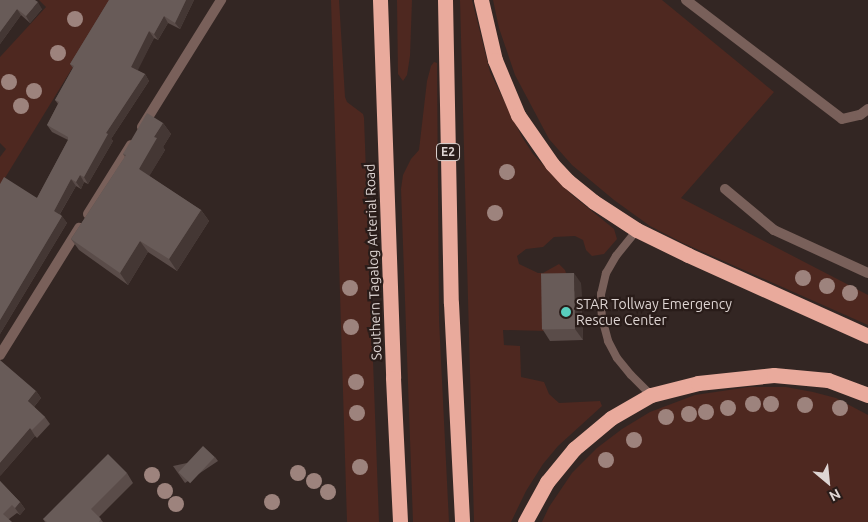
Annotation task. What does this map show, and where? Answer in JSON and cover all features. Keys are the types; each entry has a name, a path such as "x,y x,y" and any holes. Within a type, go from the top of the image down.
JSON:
{"highway":[{"name":"Southern Tagalog Arterial Road","path":"380,0 400,522"},
{"name":"E2","path":"444,0 451,304 462,522"},
{"path":"481,0 488,35 503,84 531,137 568,182 594,202 637,230 688,256 868,336"},
{"path":"525,522 547,482 574,449 611,418 651,396 698,383 774,375 828,380 868,395"}],"street":[{"path":"0,355 221,0"},
{"path":"686,0 842,119 860,114 868,109"},
{"path":"725,189 774,230 868,274"}],"lane":[{"path":"637,230 606,272 601,294 602,318 608,341 617,358 651,396"}],"shaded area":[{"path":"39,0 114,0 0,186 0,157 6,149 0,143 0,57 46,7"},
{"path":"331,0 339,0 345,97 347,102 363,114 364,118 379,522 347,522"},
{"path":"397,0 412,0 410,56 407,75 403,81 398,74"},
{"path":"460,0 472,0 490,72 522,137 533,154 572,195 614,229 617,239 604,254 592,256 586,250 583,240 575,236 554,237 543,247 526,249 517,256 519,264 538,273 543,273 559,264 565,270 567,276 548,331 503,330 504,345 520,346 521,377 544,382 549,394 559,403 600,401 602,406 558,446 543,464 526,491 511,522 474,522"},
{"path":"493,0 662,0 774,92 681,198 868,295 868,325 683,243 650,226 614,200 572,165 549,139 515,75 499,28"},
{"path":"434,62 437,63 439,320 449,522 413,522 401,189 403,175 411,159 419,150 427,81"},
{"path":"749,387 786,387 813,392 836,398 868,415 868,522 542,522 549,507 572,473 597,448 622,429 650,412 695,395"}],"building":[{"path":"0,0 35,0 38,2 26,16 17,9 0,32"},
{"path":"109,0 186,0 175,23 164,16 154,34 149,31 131,67 145,74 106,133 108,134 84,177 80,175 76,182 71,179 54,211 62,216 0,320 0,184 4,177 37,198 68,140 68,137 47,125 59,102 55,100 74,66 70,64"},
{"path":"147,113 163,123 154,137 157,138 139,169 201,210 169,259 140,241 120,273 71,239 126,155 123,154"},
{"name":"STAR Tollway Emergency Rescue Center","path":"574,273 575,329 542,330 541,274"},
{"path":"0,360 36,391 28,401 45,417 32,430 30,428 0,463"},
{"path":"203,446 215,457 190,483 178,472"},
{"path":"108,454 127,473 91,509 101,519 99,522 47,522 43,519"},
{"path":"0,481 20,502 15,508 12,505 3,514 12,522 0,522"}],"place":[{"name":"STAR Tollway Emergency Rescue Center","path":"566,312"}]}
